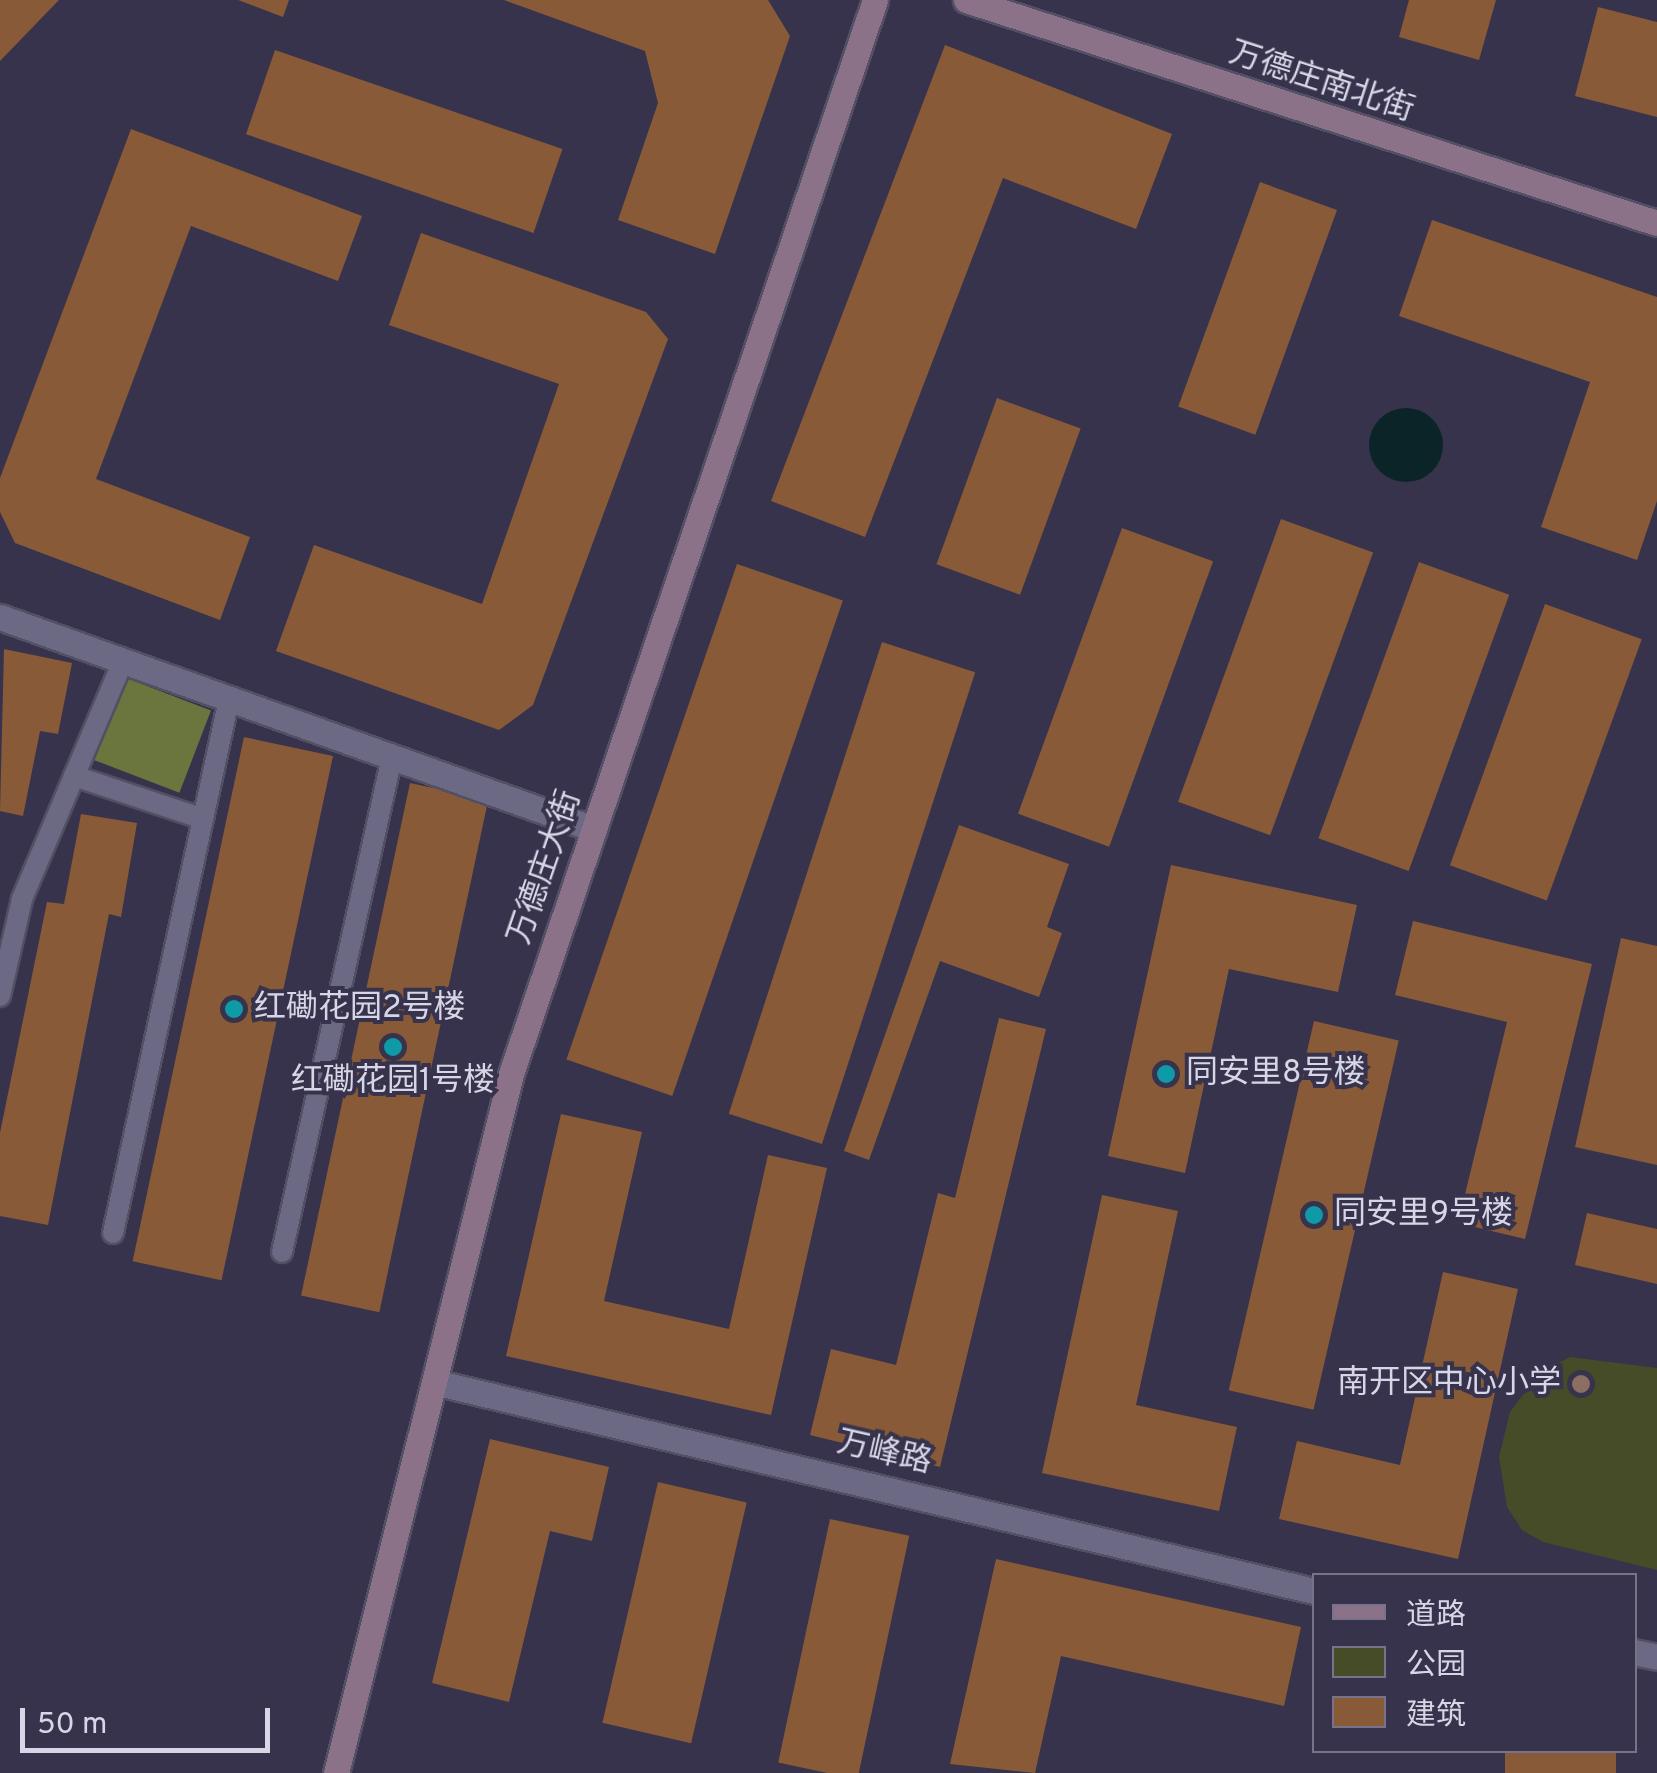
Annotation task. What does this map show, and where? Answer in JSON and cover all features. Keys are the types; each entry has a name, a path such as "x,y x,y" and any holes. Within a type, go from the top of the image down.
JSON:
{"street":[{"name":"万德庄大街","path":"336,1773 438,1383 511,1074 875,0"},
{"name":"万德庄南北街","path":"966,0 1657,223"},
{"path":"0,617 594,830"},
{"name":"万峰路","path":"438,1383 1312,1591"}],"lane":[{"path":"0,996 22,898 123,660"},
{"path":"113,1234 229,699"},
{"path":"282,1252 392,757"},
{"path":"74,776 202,818"}],"green space":[{"path":"126,678 211,711 179,793 94,760"},
{"path":"1570,1357 1657,1368 1657,1570 1543,1542 1522,1530 1507,1507 1499,1457 1510,1412 1539,1373"}],"shaded area":[{"path":"1406,408 1432,419 1443,445 1432,471 1406,482 1380,471 1369,445 1380,419"}],"building":[{"path":"0,0 59,0 0,61"},
{"path":"238,0 289,0 283,17"},
{"path":"504,0 768,0 790,36 715,254 618,220 658,103 645,51"},
{"path":"1409,0 1496,0 1479,60 1399,37"},
{"path":"1598,7 1657,22 1657,117 1575,96"},
{"path":"945,45 1172,134 1136,229 1003,178 865,537 771,501"},
{"path":"275,50 562,149 533,233 246,134"},
{"path":"131,129 362,216 338,281 191,226 96,479 250,537 220,620 15,543 0,512 0,478"},
{"path":"1260,182 1337,210 1255,435 1178,407"},
{"path":"1432,220 1657,297 1657,501 1637,560 1541,527 1590,382 1399,316"},
{"path":"421,233 646,312 668,339 533,705 499,730 276,651 314,545 482,604 559,384 389,325"},
{"path":"997,398 1081,428 1020,595 936,564"},
{"path":"1281,519 1373,553 1270,835 1178,802"},
{"path":"1122,528 1213,561 1109,847 1018,814"},
{"path":"1419,562 1509,595 1409,871 1318,838"},
{"path":"737,564 843,600 672,1096 566,1059"},
{"path":"1545,604 1642,639 1547,900 1450,865"},
{"path":"882,642 975,672 822,1144 729,1114"},
{"path":"4,649 72,663 58,734 40,731 23,816 0,811"},
{"name":"红磡花园2号楼","path":"244,737 333,756 222,1280 133,1261"},
{"name":"红磡花园1号楼","path":"410,783 488,800 379,1312 301,1296"},
{"path":"81,814 137,823 121,917 109,914 48,1225 0,1216 0,1133 47,902 64,904"},
{"path":"959,825 1069,864 1047,927 1062,933 1039,997 940,961 869,1160 844,1151"},
{"name":"同安里8号楼","path":"1171,865 1357,905 1338,992 1229,969 1185,1173 1108,1156"},
{"path":"1413,921 1592,964 1525,1239 1458,1223 1507,1022 1395,995"},
{"path":"1621,938 1657,946 1657,1165 1575,1147"},
{"path":"999,1018 1046,1029 940,1467 810,1435 831,1349 896,1365 938,1193 955,1198"},
{"name":"同安里9号楼","path":"1314,1021 1399,1041 1314,1410 1229,1390"},
{"path":"561,1114 642,1132 604,1301 729,1329 768,1155 827,1168 771,1415 506,1356"},
{"path":"1102,1195 1178,1211 1136,1405 1237,1427 1219,1511 1042,1473"},
{"path":"1587,1213 1657,1229 1657,1284 1575,1265"},
{"path":"1443,1272 1518,1289 1458,1559 1279,1519 1297,1441 1400,1465"},
{"path":"490,1439 609,1467 592,1541 550,1531 509,1702 432,1683"},
{"path":"658,1482 747,1502 691,1743 602,1723"},
{"path":"830,1519 909,1536 859,1773 827,1773 778,1763"},
{"path":"996,1559 1301,1627 1284,1706 1061,1656 1035,1773 950,1764"},
{"path":"1505,1753 1616,1753 1616,1773 1505,1773"}],"place":[{"name":"红磡花园2号楼","path":"234,1009"},
{"name":"红磡花园1号楼","path":"393,1047"},
{"name":"同安里8号楼","path":"1166,1074"},
{"name":"同安里9号楼","path":"1314,1215"},
{"name":"南开区中心小学","path":"1581,1384"}]}
